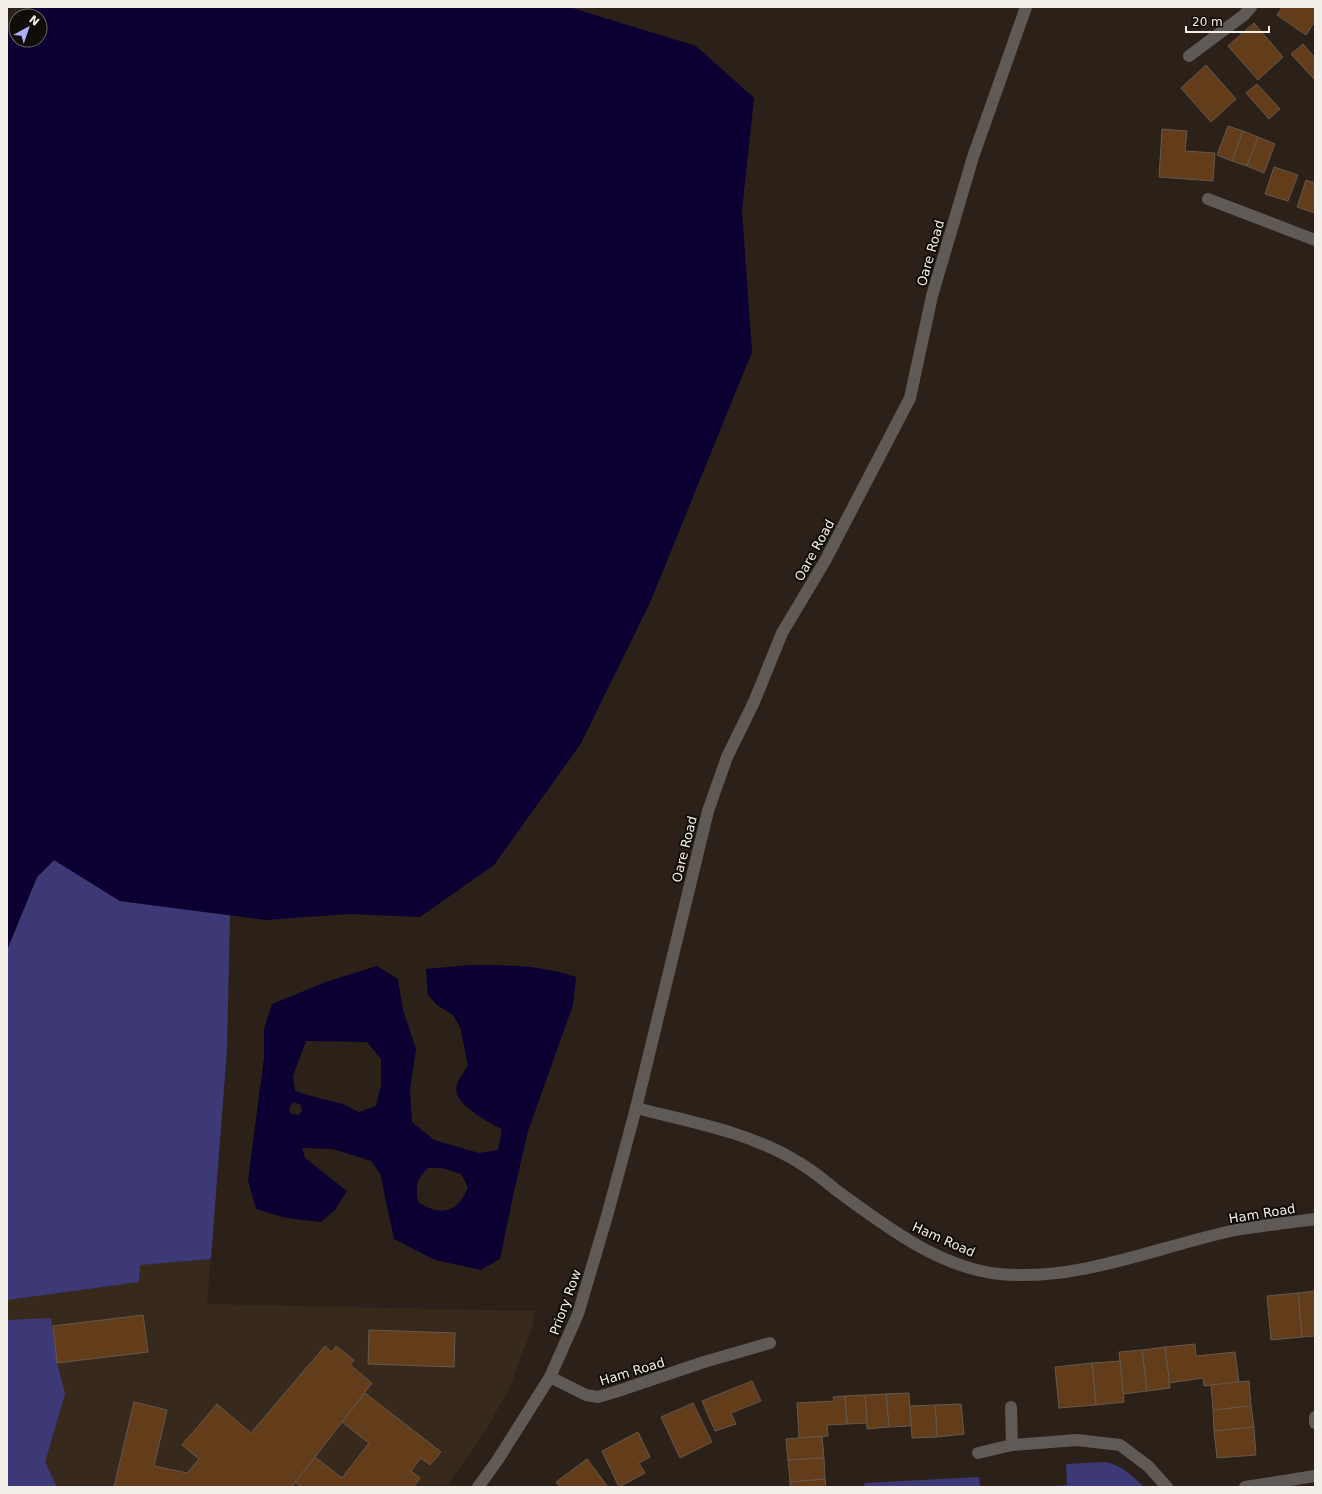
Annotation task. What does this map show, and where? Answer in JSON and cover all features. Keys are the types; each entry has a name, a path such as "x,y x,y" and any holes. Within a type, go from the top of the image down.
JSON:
{"street":[{"name":"Oare Road","path":"636,1108 708,811 724,763 754,702 782,633 825,561 910,398 932,296 972,157 1026,7"},
{"path":"1189,56 1244,15 1251,7"},
{"path":"1208,199 1315,240"},
{"name":"Ham Road","path":"636,1108 734,1133 768,1145 800,1162 878,1220 918,1246 956,1263 998,1274 1026,1274 1078,1270 1236,1230 1315,1219"},
{"name":"Priory Row","path":"478,1487 497,1461 550,1377 580,1307 607,1216 636,1108"},
{"name":"Ham Road","path":"550,1377 586,1395 598,1396 615,1392 704,1362 770,1343"},
{"path":"1011,1407 1012,1445"},
{"path":"1315,1417 1315,1423"},
{"path":"978,1453 1012,1445 1077,1440 1120,1445 1148,1466 1167,1487"},
{"path":"1245,1487 1315,1476"}],"shaded area":[{"path":"569,7 696,46 754,98 742,211 752,352 649,605 580,745 494,865 420,917 348,914 266,920 120,901 54,860 37,877 7,950 7,27 8,26 8,48 48,48 48,8 31,8"},
{"path":"54,860 120,901 230,915 227,1049 211,1259 140,1265 139,1282 7,1300 7,950 37,877"},
{"path":"470,965 510,966 550,970 576,977 573,1005 528,1131 500,1259 481,1270 435,1260 394,1239 380,1173 371,1161 333,1149 302,1148 305,1158 347,1191 335,1210 321,1222 286,1218 256,1209 248,1180 264,1058 264,1029 272,1004 326,982 377,966 398,979 403,1010 416,1049 410,1089 412,1122 434,1140 479,1153 498,1150 502,1129 488,1122 472,1111 459,1098 456,1091 457,1084 468,1065 460,1027 453,1015 437,1005 428,995 426,969","holes":["306,1041 367,1042 381,1059 381,1086 376,1106 359,1112 343,1104 295,1091 293,1076","294,1102 301,1105 302,1111 299,1115 292,1114 289,1111 290,1106","428,1168 442,1168 461,1174 468,1187 464,1196 454,1207 448,1210 441,1211 426,1207 418,1202 417,1191 419,1179"]},
{"path":"227,1049 207,1304 535,1311 532,1328 508,1392 475,1447 446,1487 7,1487 7,1168"},
{"path":"51,1318 57,1363 65,1394 45,1462 57,1487 7,1487 7,1320"},
{"path":"1105,1462 1122,1468 1144,1487 1035,1487 1067,1485 1066,1464"},
{"path":"979,1477 980,1487 865,1487 864,1483"}],"building":[{"path":"1282,7 1315,7 1315,21 1306,35 1277,15"},
{"path":"1254,23 1283,57 1258,80 1228,46"},
{"path":"1303,44 1315,58 1314,79 1291,54"},
{"path":"1206,65 1236,99 1211,122 1181,88"},
{"path":"1257,84 1280,109 1269,119 1246,93"},
{"path":"1228,126 1243,131 1232,161 1217,155"},
{"path":"1162,129 1187,131 1185,151 1215,153 1213,181 1159,177"},
{"path":"1243,131 1258,137 1247,166 1232,161"},
{"path":"1258,137 1275,144 1264,173 1247,166"},
{"path":"1274,167 1298,175 1288,201 1265,194"},
{"path":"1306,180 1315,183 1315,213 1297,207"},
{"path":"1315,1291 1315,1336 1302,1337 1298,1293"},
{"path":"1298,1293 1302,1337 1271,1340 1267,1296"},
{"path":"143,1315 148,1352 57,1363 53,1326"},
{"path":"369,1330 455,1333 454,1367 368,1364"},
{"path":"1195,1344 1196,1356 1235,1352 1239,1382 1204,1386 1203,1378 1169,1383 1165,1347"},
{"path":"325,1346 332,1352 336,1346 354,1360 350,1365 372,1383 292,1487 114,1487 134,1402 167,1410 154,1466 187,1473 199,1459 182,1445 217,1404 251,1433"},
{"path":"1165,1347 1170,1388 1147,1391 1142,1350"},
{"path":"1142,1350 1147,1391 1123,1394 1119,1352"},
{"path":"1120,1361 1124,1402 1096,1405 1092,1363"},
{"path":"1092,1363 1096,1405 1059,1408 1055,1367"},
{"path":"752,1381 761,1401 731,1413 736,1424 715,1431 702,1401"},
{"path":"1249,1381 1251,1406 1213,1410 1211,1385"},
{"path":"365,1393 441,1452 430,1465 421,1458 411,1471 420,1478 413,1487 301,1487 295,1482 315,1457 342,1478 369,1443 342,1422"},
{"path":"909,1393 911,1426 889,1427 886,1394"},
{"path":"886,1394 889,1427 867,1429 865,1395"},
{"path":"865,1395 867,1423 847,1424 845,1396"},
{"path":"845,1396 847,1424 827,1425 828,1436 799,1438 797,1403 834,1401 833,1397"},
{"path":"693,1403 712,1442 680,1458 661,1417"},
{"path":"961,1404 964,1434 937,1437 935,1405"},
{"path":"935,1405 937,1437 912,1438 910,1406"},
{"path":"1251,1406 1254,1427 1214,1431 1213,1410"},
{"path":"1254,1427 1256,1455 1217,1458 1214,1431"},
{"path":"638,1432 650,1457 639,1463 645,1473 619,1487 602,1451"},
{"path":"822,1436 824,1458 788,1460 786,1439"},
{"path":"824,1458 825,1479 790,1482 788,1460"},
{"path":"587,1459 608,1487 560,1487 556,1482"},
{"path":"825,1479 826,1487 790,1487 790,1482"}]}
